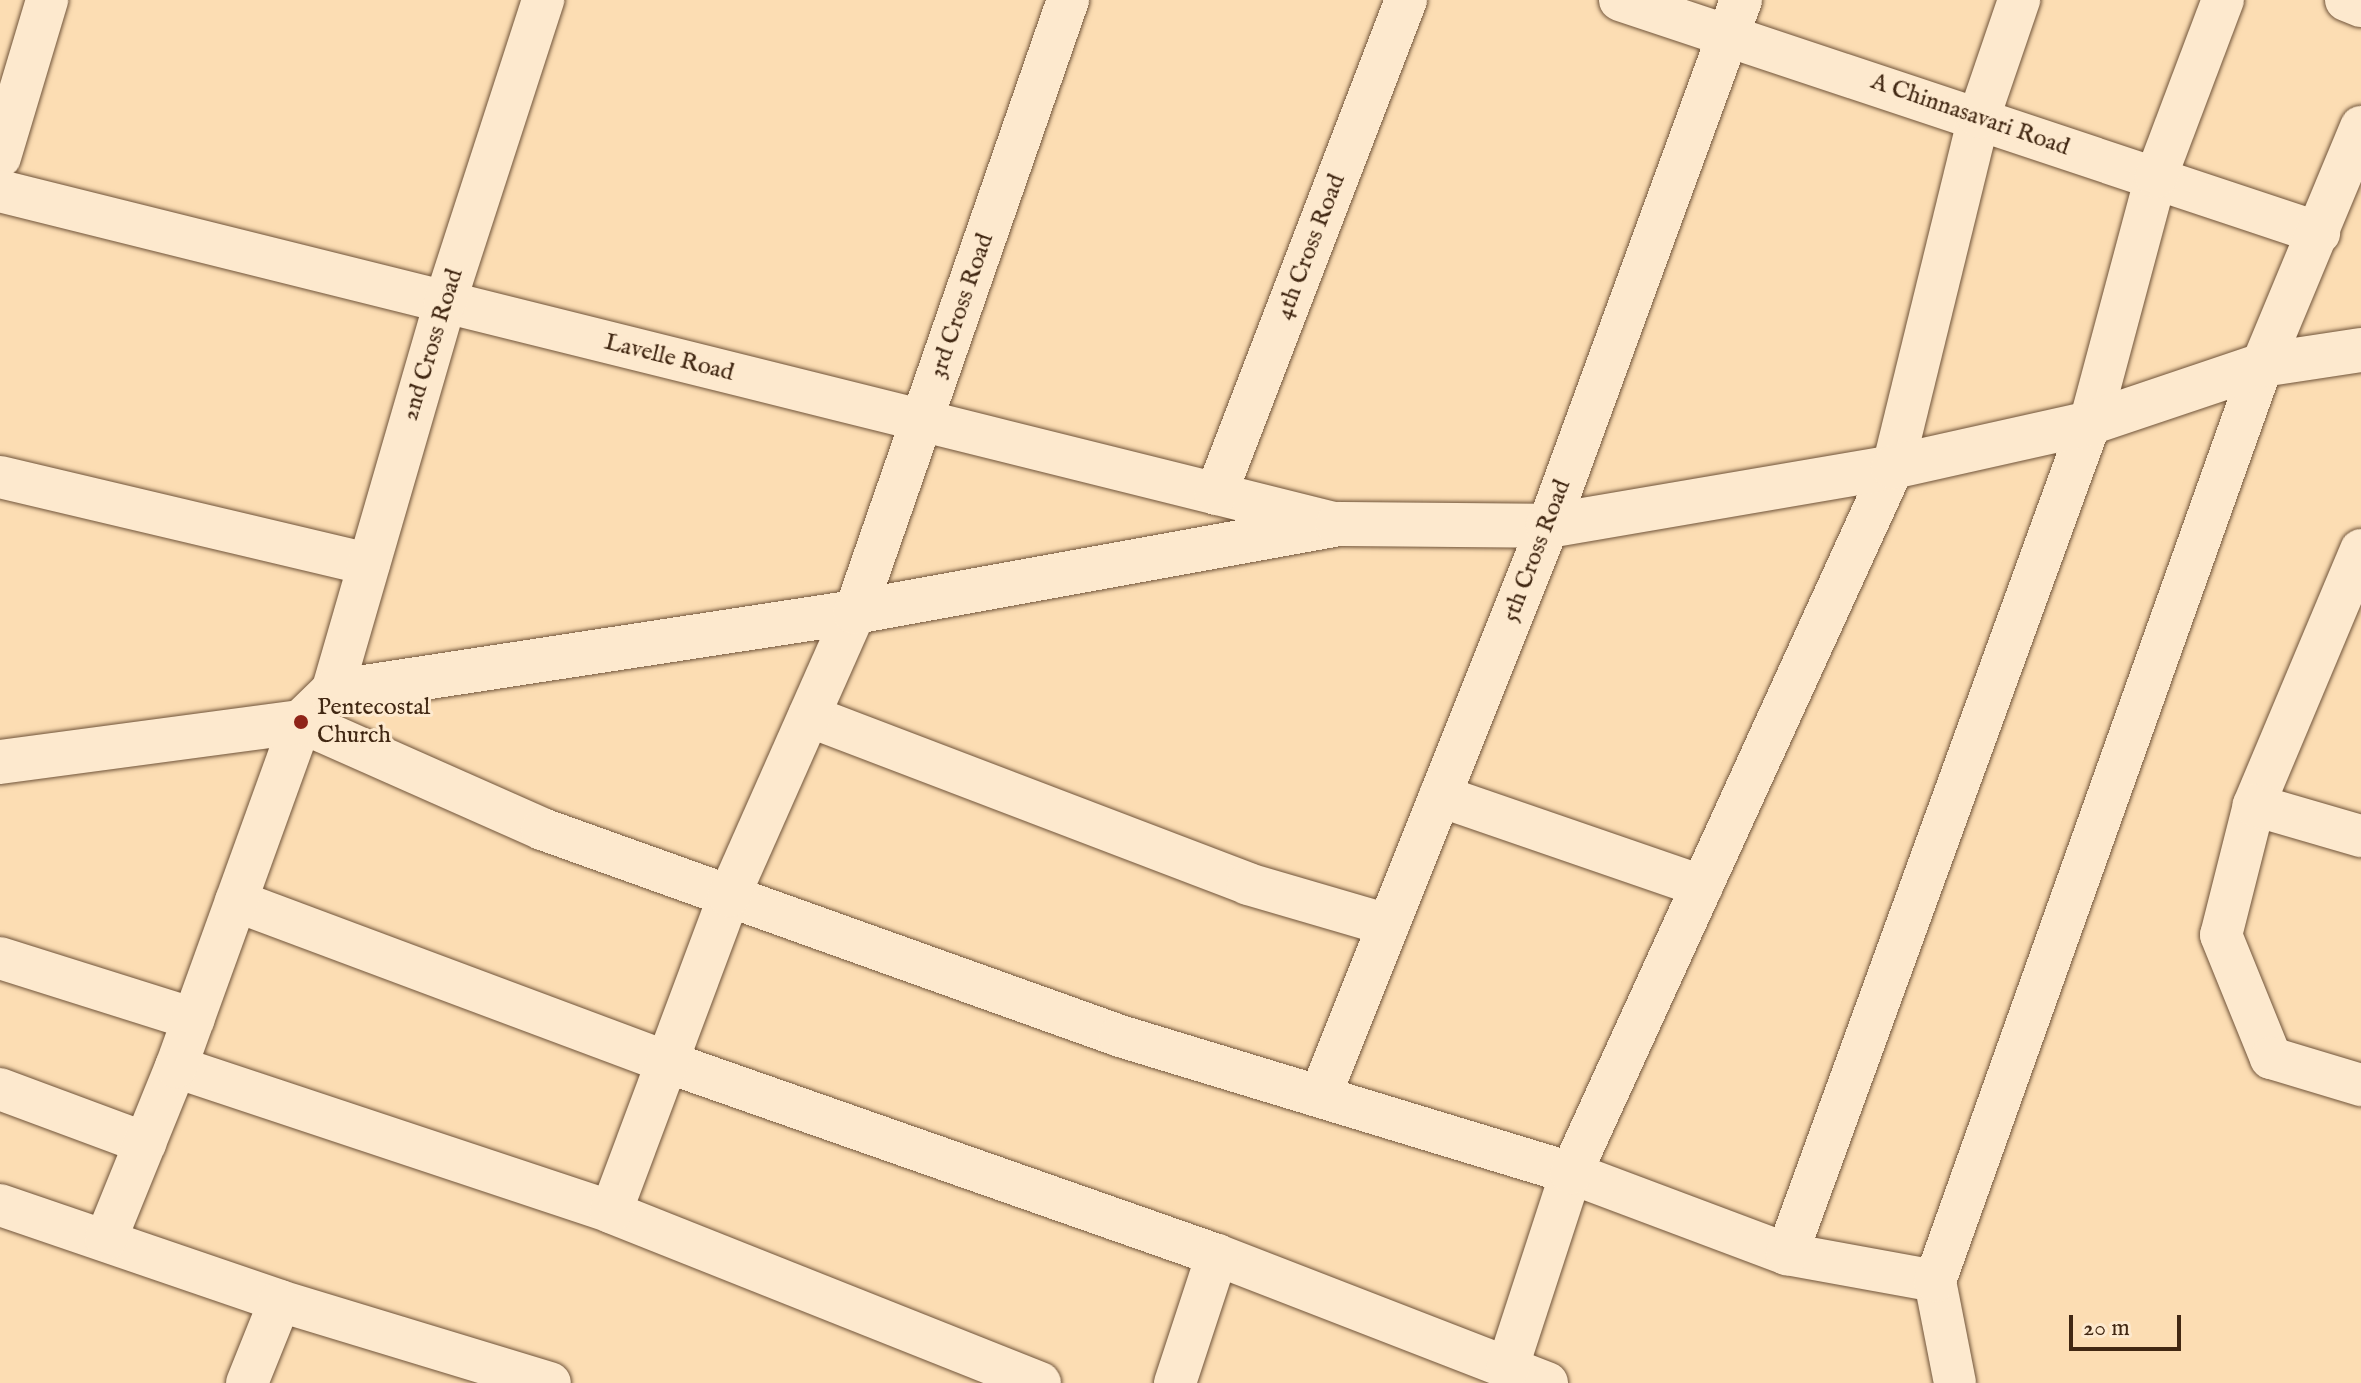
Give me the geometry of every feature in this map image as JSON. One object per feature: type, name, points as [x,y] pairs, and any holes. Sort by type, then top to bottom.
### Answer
[{"type":"street","points":[[0,157],[47,0]]},
{"type":"street","name":"2nd Cross Road","points":[[332,692],[445,302],[543,0]]},
{"type":"street","name":"3rd Cross Road","points":[[611,1212],[729,896],[855,612],[1068,0]]},
{"type":"street","name":"4th Cross Road","points":[[1216,494],[1406,0]]},
{"type":"street","name":"A Chinnasavari Road","points":[[1620,0],[1735,17],[1979,117],[2319,233]]},
{"type":"street","points":[[1507,1369],[1571,1173],[1893,467],[1979,117],[2019,0]]},
{"type":"street","points":[[1787,1254],[2090,423],[2156,177],[2223,0]]},
{"type":"street","points":[[2346,0],[2361,6]]},
{"type":"street","name":"5th Cross Road","points":[[1320,1096],[1548,526],[1735,17]]},
{"type":"street","points":[[1955,1383],[1935,1281],[2262,365],[2361,127]]},
{"type":"street","name":"Lavelle Road","points":[[0,191],[1338,524]]},
{"type":"street","points":[[106,1239],[176,1067],[301,722],[332,692],[855,612],[1338,524],[1548,526],[1893,467],[2090,423],[2262,365],[2361,350]]},
{"type":"street","points":[[0,477],[369,564]]},
{"type":"street","points":[[2361,550],[2254,805],[2221,935],[2271,1058],[2361,1085]]},
{"type":"street","points":[[809,716],[1248,884],[1388,925]]},
{"type":"street","points":[[0,762],[301,722],[542,829],[1120,1036],[1571,1173],[1787,1254],[1935,1281]]},
{"type":"street","points":[[1440,796],[1702,886]]},
{"type":"street","points":[[2254,805],[2361,836]]},
{"type":"street","points":[[236,901],[667,1062],[1217,1255],[1547,1383]]},
{"type":"street","points":[[0,958],[194,1019]]},
{"type":"street","points":[[176,1067],[611,1212],[1040,1383]]},
{"type":"street","points":[[0,1089],[145,1143]]},
{"type":"street","points":[[0,1205],[280,1301],[550,1383]]},
{"type":"street","points":[[1175,1383],[1217,1255]]},
{"type":"street","points":[[247,1383],[280,1301]]},
{"type":"place","name":"Pentecostal Church","points":[[301,722]]}]
